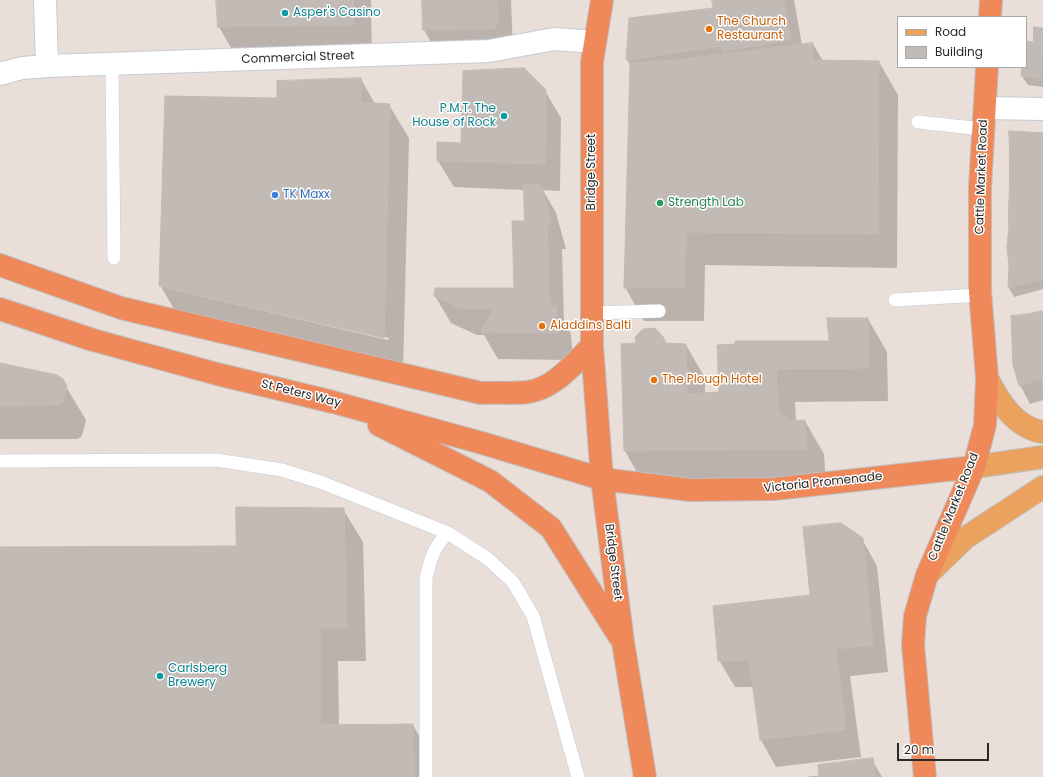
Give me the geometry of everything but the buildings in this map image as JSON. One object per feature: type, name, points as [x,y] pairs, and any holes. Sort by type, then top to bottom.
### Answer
[{"type":"highway","name":"Bridge Street","points":[[602,0],[592,62],[592,346],[602,479],[623,642],[644,777]]},
{"type":"highway","points":[[990,16],[991,0]]},
{"type":"highway","name":"Cattle Market Road","points":[[925,777],[913,645],[915,616],[927,574],[974,466],[984,425],[987,378],[980,295],[980,187],[987,68]]},
{"type":"highway","points":[[0,265],[121,308],[481,393],[528,392],[547,384],[561,376],[592,346]]},
{"type":"highway","name":"St Peters Way","points":[[0,309],[100,342],[217,374],[333,402],[482,443],[602,479]]},
{"type":"highway","points":[[333,402],[490,481],[551,528],[623,642]]},
{"type":"highway","name":"Victoria Promenade","points":[[602,479],[690,490],[774,489],[974,466]]},
{"type":"main road","points":[[987,378],[998,398],[1011,416],[1036,431],[1043,432]]},
{"type":"main road","name":"Victoria Promenade","points":[[974,466],[1043,457]]},
{"type":"main road","points":[[927,574],[965,538],[1043,487]]},
{"type":"street","points":[[45,0],[47,66]]},
{"type":"street","name":"Commercial Street","points":[[0,74],[22,68],[47,66],[112,65],[489,51],[554,39],[595,42]]},
{"type":"street","points":[[984,119],[1043,109]]},
{"type":"lane","points":[[112,65],[114,258]]},
{"type":"lane","points":[[918,122],[984,119]]},
{"type":"lane","points":[[895,300],[980,295]]},
{"type":"lane","points":[[592,313],[659,311]]},
{"type":"lane","points":[[0,461],[216,460],[282,470],[323,483],[448,533],[488,559],[513,582],[533,616],[578,777]]},
{"type":"lane","points":[[426,777],[426,578],[432,555],[438,543],[448,533]]},
{"type":"place","name":"Asper's Casino","points":[[285,13]]},
{"type":"place","name":"The Church Restaurant","points":[[709,29]]},
{"type":"place","name":"P.M.T. The House of Rock","points":[[504,116]]},
{"type":"place","name":"TK Maxx","points":[[275,195]]},
{"type":"place","name":"Strength Lab","points":[[660,203]]},
{"type":"place","name":"Aladdins Balti","points":[[542,326]]},
{"type":"place","name":"The Plough Hotel","points":[[654,380]]},
{"type":"place","name":"Carlsberg Brewery","points":[[160,676]]}]
